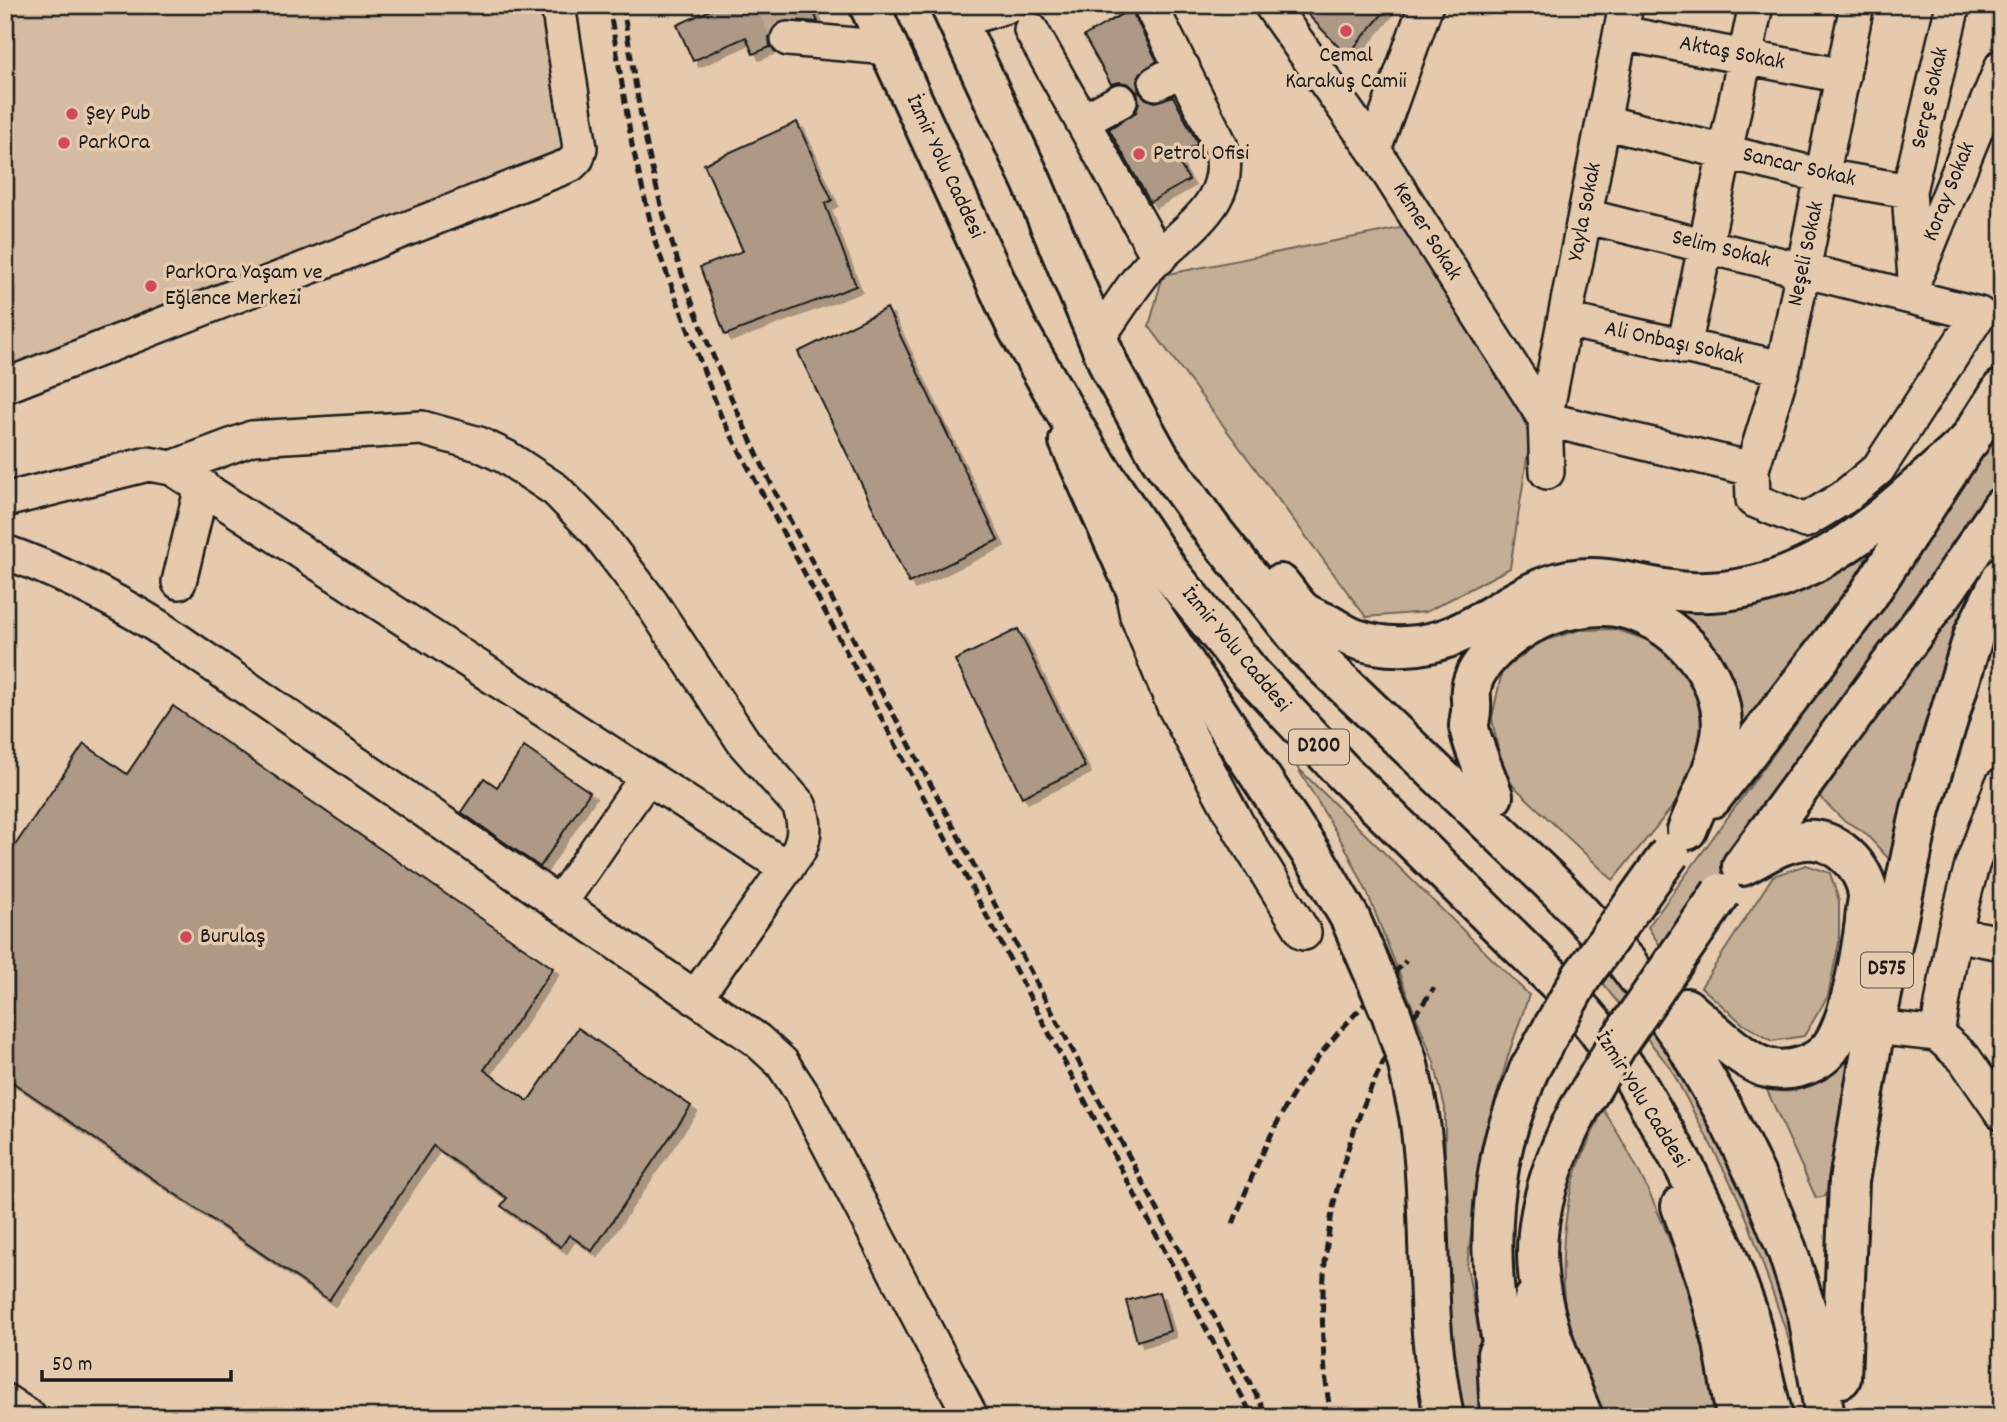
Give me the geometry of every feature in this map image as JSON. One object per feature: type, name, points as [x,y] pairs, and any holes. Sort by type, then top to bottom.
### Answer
[{"type":"main road","name":"İzmir Yolu Caddesi","points":[[869,5],[1017,328],[1088,451],[1170,573],[1251,674],[1344,773],[1558,983],[1634,1079],[1684,1166],[1724,1248],[1747,1310],[1773,1417]]},
{"type":"main road","name":"D200","points":[[953,13],[1032,182],[1111,370],[1160,458],[1205,520],[1308,650],[1559,890],[1627,963],[1684,1041],[1723,1109],[1761,1186],[1787,1250],[1808,1315],[1825,1417]]},
{"type":"main road","points":[[1017,328],[1135,588],[1319,865],[1350,918],[1391,1013],[1407,1060],[1426,1157],[1431,1321],[1435,1369],[1444,1417]]},
{"type":"main road","points":[[1500,1417],[1492,1265],[1494,1204],[1500,1161],[1511,1117],[1529,1070],[1580,979],[1679,841],[1867,597],[2002,389]]},
{"type":"main road","points":[[1133,409],[1302,611],[1378,688],[1493,796],[1645,951],[1686,1008],[1748,1059],[1766,1068],[1786,1069],[1818,1060],[1830,1048],[1839,1033],[1860,964],[1868,894],[1856,867],[1838,848],[1824,841],[1807,839],[1788,843],[1732,880]]},
{"type":"main road","points":[[1302,611],[1355,639],[1381,645],[1408,645],[1435,642],[1457,634],[1532,593],[1570,580],[1621,580],[1689,592],[1747,588],[1777,581],[1838,551],[1867,531],[1970,440]]},
{"type":"main road","points":[[1553,1417],[1544,1393],[1536,1352],[1533,1304],[1541,1217],[1558,1150],[1618,1043],[1732,880],[1947,588],[2002,508]]},
{"type":"main road","name":"D575","points":[[1846,1417],[1841,1378],[1849,1181],[1875,1027],[1921,809],[1974,634],[2002,577]]},
{"type":"main road","points":[[1493,796],[1469,727],[1471,687],[1480,668],[1493,651],[1533,622],[1576,608],[1604,606],[1626,609],[1667,628],[1686,644],[1703,663],[1715,685],[1722,733],[1716,759],[1679,841]]},
{"type":"main road","name":"D575","points":[[1686,1008],[1731,1086],[1770,1164],[1792,1219],[1841,1378]]},
{"type":"main road","points":[[1634,1079],[1706,1278],[1723,1343],[1736,1417]]},
{"type":"main road","points":[[1537,1253],[1542,1300],[1583,1417]]},
{"type":"main road","points":[[1492,1265],[1504,1352],[1523,1417]]},
{"type":"street","points":[[5,386],[570,165],[577,158],[580,148],[558,5]]},
{"type":"street","points":[[1098,338],[1145,272],[1209,208],[1224,177],[1225,166],[1220,144],[1169,76],[1150,5]]},
{"type":"street","name":"Kemer Sokak","points":[[1271,5],[1374,150],[1545,419]]},
{"type":"street","points":[[1374,150],[1426,5]]},
{"type":"street","points":[[1684,346],[1756,5]]},
{"type":"street","name":"Neşeli Sokak","points":[[1752,484],[1783,368],[1857,5]]},
{"type":"street","name":"Serçe Sokak","points":[[1909,191],[1953,5]]},
{"type":"street","points":[[953,13],[1021,18],[1083,121],[1159,258]]},
{"type":"street","name":"Aktaş Sokak","points":[[1623,19],[1745,57],[1843,76]]},
{"type":"street","name":"Yayla Sokak","points":[[1545,419],[1623,19]]},
{"type":"street","points":[[788,39],[889,48]]},
{"type":"street","name":"Koray Sokak","points":[[1909,191],[1914,279],[2002,66]]},
{"type":"street","points":[[1083,121],[1121,101]]},
{"type":"street","name":"Sancar Sokak","points":[[1603,122],[1823,176],[1909,191]]},
{"type":"street","name":"Selim Sokak","points":[[1585,216],[1979,314],[1878,469],[1843,498],[1805,521],[1752,484]]},
{"type":"street","name":"Ali Onbaşı Sokak","points":[[1565,320],[1783,368]]},
{"type":"street","points":[[1547,472],[1545,419],[1752,484]]},
{"type":"street","points":[[172,468],[252,438],[422,428],[479,444],[532,472],[556,490],[598,533],[650,601],[745,744],[799,805],[805,827],[804,839],[787,868],[695,998]]},
{"type":"street","points":[[5,500],[148,464],[172,468],[787,868]]},
{"type":"street","points":[[179,582],[202,486]]},
{"type":"street","points":[[5,552],[40,564],[99,591],[157,626],[757,1040],[782,1063],[803,1095],[971,1417]]},
{"type":"street","points":[[1135,588],[1134,602],[1138,616],[1174,706],[1241,831],[1304,933]]},
{"type":"street","points":[[559,904],[647,777]]},
{"type":"street","points":[[1937,1034],[1954,934],[1972,865],[2002,785]]},
{"type":"street","points":[[1954,934],[2002,943]]},
{"type":"street","points":[[1875,1027],[1937,1034],[1964,1058],[2002,1113]]},
{"type":"street","points":[[1964,1058],[2002,1064]]},
{"type":"street","points":[[5,1401],[29,1417]]},
{"type":"shaded area","name":"ParkOra Yaşam ve Eğlence Merkezi","points":[[5,5],[561,5],[587,172],[5,399]]},
{"type":"shaded area","points":[[1405,227],[1533,420],[1510,568],[1426,612],[1366,617],[1149,326],[1163,275]]},
{"type":"shaded area","points":[[2002,415],[2002,487],[1666,955],[1648,927],[1858,638]]},
{"type":"shaded area","points":[[1860,554],[1870,565],[1735,755],[1734,699],[1633,596]]},
{"type":"shaded area","points":[[1965,587],[1975,592],[1924,731],[1891,880],[1888,858],[1865,833],[1842,819],[1820,797]]},
{"type":"shaded area","points":[[1614,629],[1660,644],[1695,686],[1704,733],[1696,778],[1613,880],[1503,776],[1492,718],[1502,671],[1540,642],[1580,630]]},
{"type":"shaded area","points":[[1297,767],[1529,995],[1482,1145],[1467,1266],[1494,1417],[1459,1417],[1452,1351],[1445,1222],[1445,1108],[1434,1062],[1367,892],[1346,849]]},
{"type":"shaded area","points":[[1806,865],[1830,873],[1839,901],[1839,942],[1828,996],[1804,1036],[1772,1041],[1743,1024],[1701,987],[1773,876]]},
{"type":"shaded area","points":[[1614,969],[1672,1037],[1773,1235],[1813,1366],[1806,1417],[1792,1349],[1748,1221],[1670,1067],[1602,983]]},
{"type":"shaded area","points":[[1848,1061],[1826,1196],[1816,1198],[1766,1088],[1789,1091],[1810,1086]]},
{"type":"shaded area","points":[[1603,1109],[1644,1181],[1676,1257],[1700,1336],[1716,1417],[1603,1417],[1580,1357],[1565,1305],[1563,1247],[1576,1173]]},
{"type":"building","points":[[721,5],[811,5],[818,22],[781,21],[772,29],[770,47],[753,54],[746,37],[693,61],[677,25]]},
{"type":"building","name":"Cemal Karakuş Camii","points":[[1299,5],[1390,5],[1347,56]]},
{"type":"building","points":[[1131,9],[1157,61],[1139,74],[1139,92],[1146,99],[1155,102],[1173,96],[1198,144],[1175,156],[1189,180],[1150,202],[1109,129],[1136,112],[1139,102],[1137,92],[1129,84],[1111,84],[1084,36]]},
{"type":"building","points":[[797,122],[832,200],[825,204],[856,286],[725,335],[700,267],[743,251],[704,164]]},
{"type":"building","points":[[887,308],[998,540],[909,583],[798,352]]},
{"type":"building","points":[[1018,629],[1085,767],[1022,797],[955,660]]},
{"type":"building","points":[[173,706],[553,968],[484,1070],[528,1101],[578,1028],[691,1106],[592,1251],[569,1235],[561,1247],[501,1206],[507,1198],[433,1146],[329,1300],[5,1077],[5,860],[84,744],[127,774]]},
{"type":"building","points":[[524,747],[590,792],[540,867],[461,812],[484,778],[497,787]]},
{"type":"building","points":[[1159,1292],[1170,1331],[1137,1341],[1126,1301]]},
{"type":"tunnel","points":[[774,5],[788,39]]},
{"type":"railway","points":[[609,5],[632,145],[656,245],[721,416],[1253,1417]]},
{"type":"railway","points":[[623,5],[643,127],[664,217],[683,278],[747,432],[775,492],[1268,1417]]},
{"type":"railway","points":[[1233,1224],[1265,1147],[1306,1074],[1341,1030],[1406,961]]},
{"type":"railway","points":[[1331,1417],[1325,1373],[1323,1285],[1335,1198],[1360,1114],[1378,1073],[1397,1040],[1434,988]]},
{"type":"place","name":"Cemal Karakuş Camii","points":[[1346,31]]},
{"type":"place","name":"Şey Pub","points":[[72,114]]},
{"type":"place","name":"ParkOra","points":[[64,143]]},
{"type":"place","name":"Petrol Ofisi","points":[[1139,154]]},
{"type":"place","name":"ParkOra Yaşam ve Eğlence Merkezi","points":[[151,286]]},
{"type":"place","name":"Burulaş","points":[[186,937]]}]
